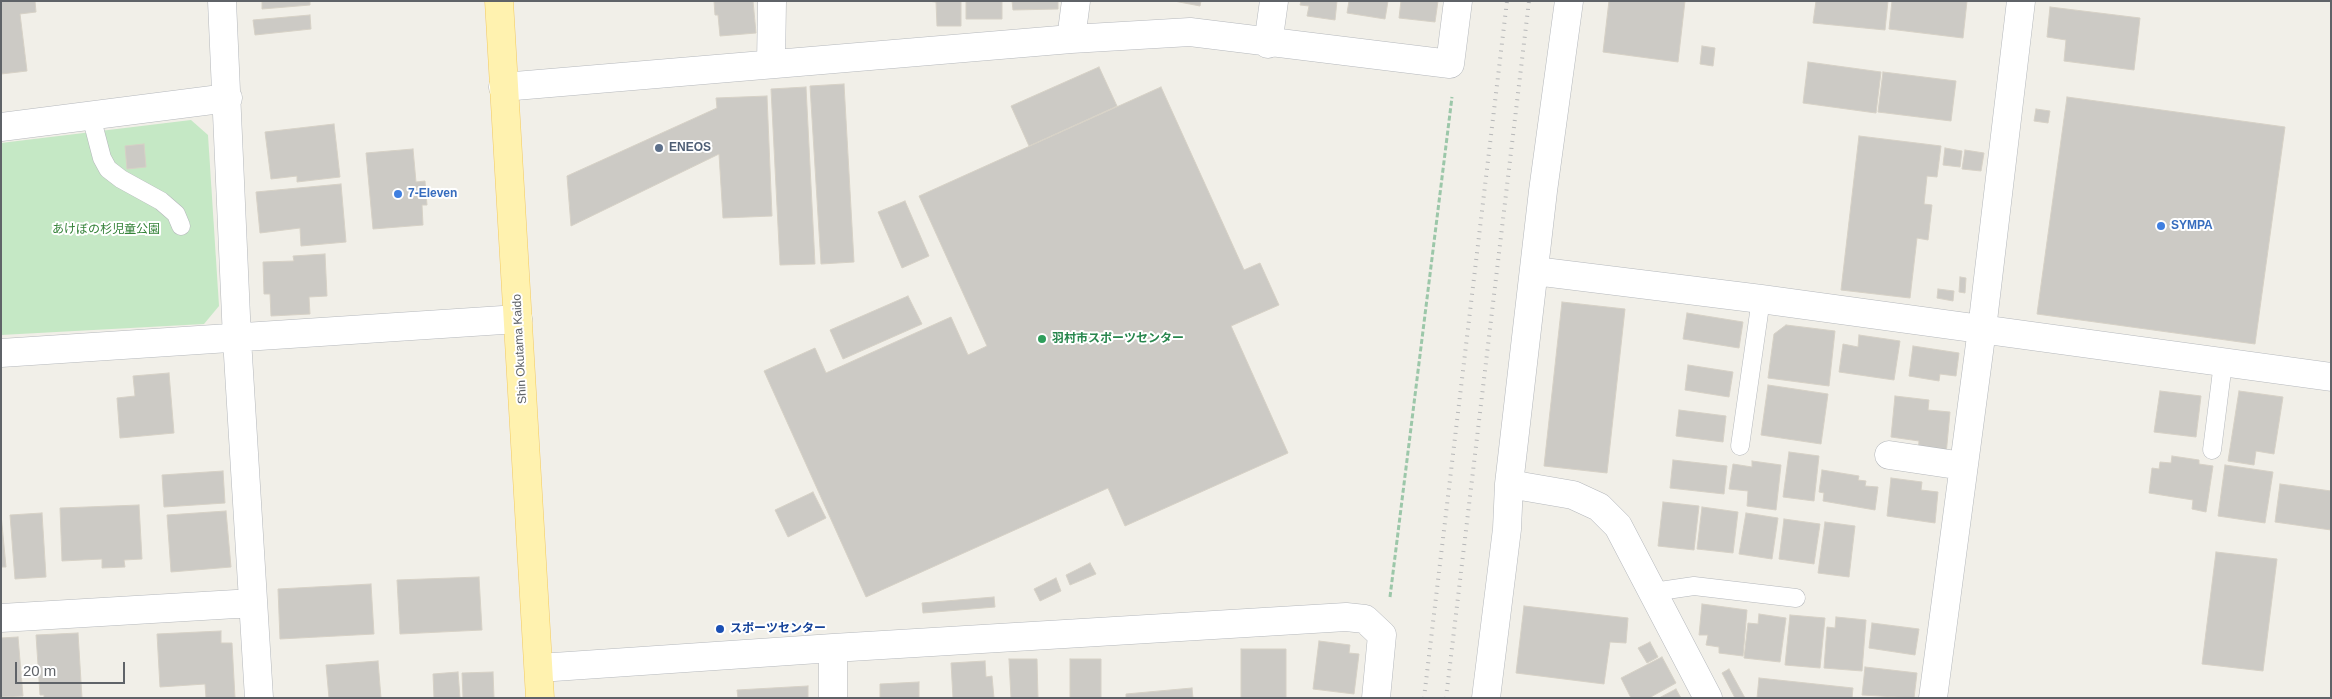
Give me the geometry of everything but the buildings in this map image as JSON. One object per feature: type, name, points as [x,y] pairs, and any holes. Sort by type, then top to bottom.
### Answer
[{"type":"main road","name":"Shin Okutama Kaido","points":[[500,1],[503,87],[540,698]]},
{"type":"street","points":[[222,1],[228,98],[237,339],[258,698]]},
{"type":"street","points":[[771,64],[772,1]]},
{"type":"street","points":[[1071,39],[1076,1]]},
{"type":"street","points":[[1268,44],[1274,1]]},
{"type":"street","points":[[503,87],[1071,39],[1190,32],[1268,44],[1450,64],[1458,1]]},
{"type":"street","points":[[1486,698],[1506,529],[1509,484],[1568,1]]},
{"type":"street","points":[[1933,698],[1982,329],[2021,1]]},
{"type":"street","points":[[1,127],[228,98]]},
{"type":"street","points":[[1535,271],[1761,299],[2331,378]]},
{"type":"street","points":[[1,353],[237,339],[518,319]]},
{"type":"street","points":[[1888,455],[1963,466]]},
{"type":"street","points":[[1509,484],[1574,495],[1599,508],[1618,526],[1708,698]]},
{"type":"street","points":[[1,618],[253,602]]},
{"type":"street","points":[[539,668],[1346,617],[1364,619],[1382,634],[1376,698]]},
{"type":"street","points":[[833,648],[833,698]]},
{"type":"lane","points":[[91,116],[102,158],[108,169],[121,179],[160,201],[176,214],[181,226]]},
{"type":"lane","points":[[1740,446],[1761,299]]},
{"type":"lane","points":[[2212,450],[2223,363]]},
{"type":"lane","points":[[1653,592],[1694,586],[1796,598]]},
{"type":"path","points":[[1382,634],[1390,597],[1454,80],[1450,64]]},
{"type":"green space","name":"あけぼの杉児童公園","points":[[191,120],[208,135],[219,306],[204,324],[1,335],[1,143]]},
{"type":"railway","points":[[1424,698],[1507,1]]},
{"type":"railway","points":[[1446,698],[1529,1]]},
{"type":"place","name":"ENEOS","points":[[659,148]]},
{"type":"place","name":"7-Eleven","points":[[398,194]]},
{"type":"place","name":"SYMPA","points":[[2161,226]]},
{"type":"place","name":"羽村市スポーツセンター","points":[[1042,339]]},
{"type":"place","name":"スポーツセンター","points":[[720,629]]}]
